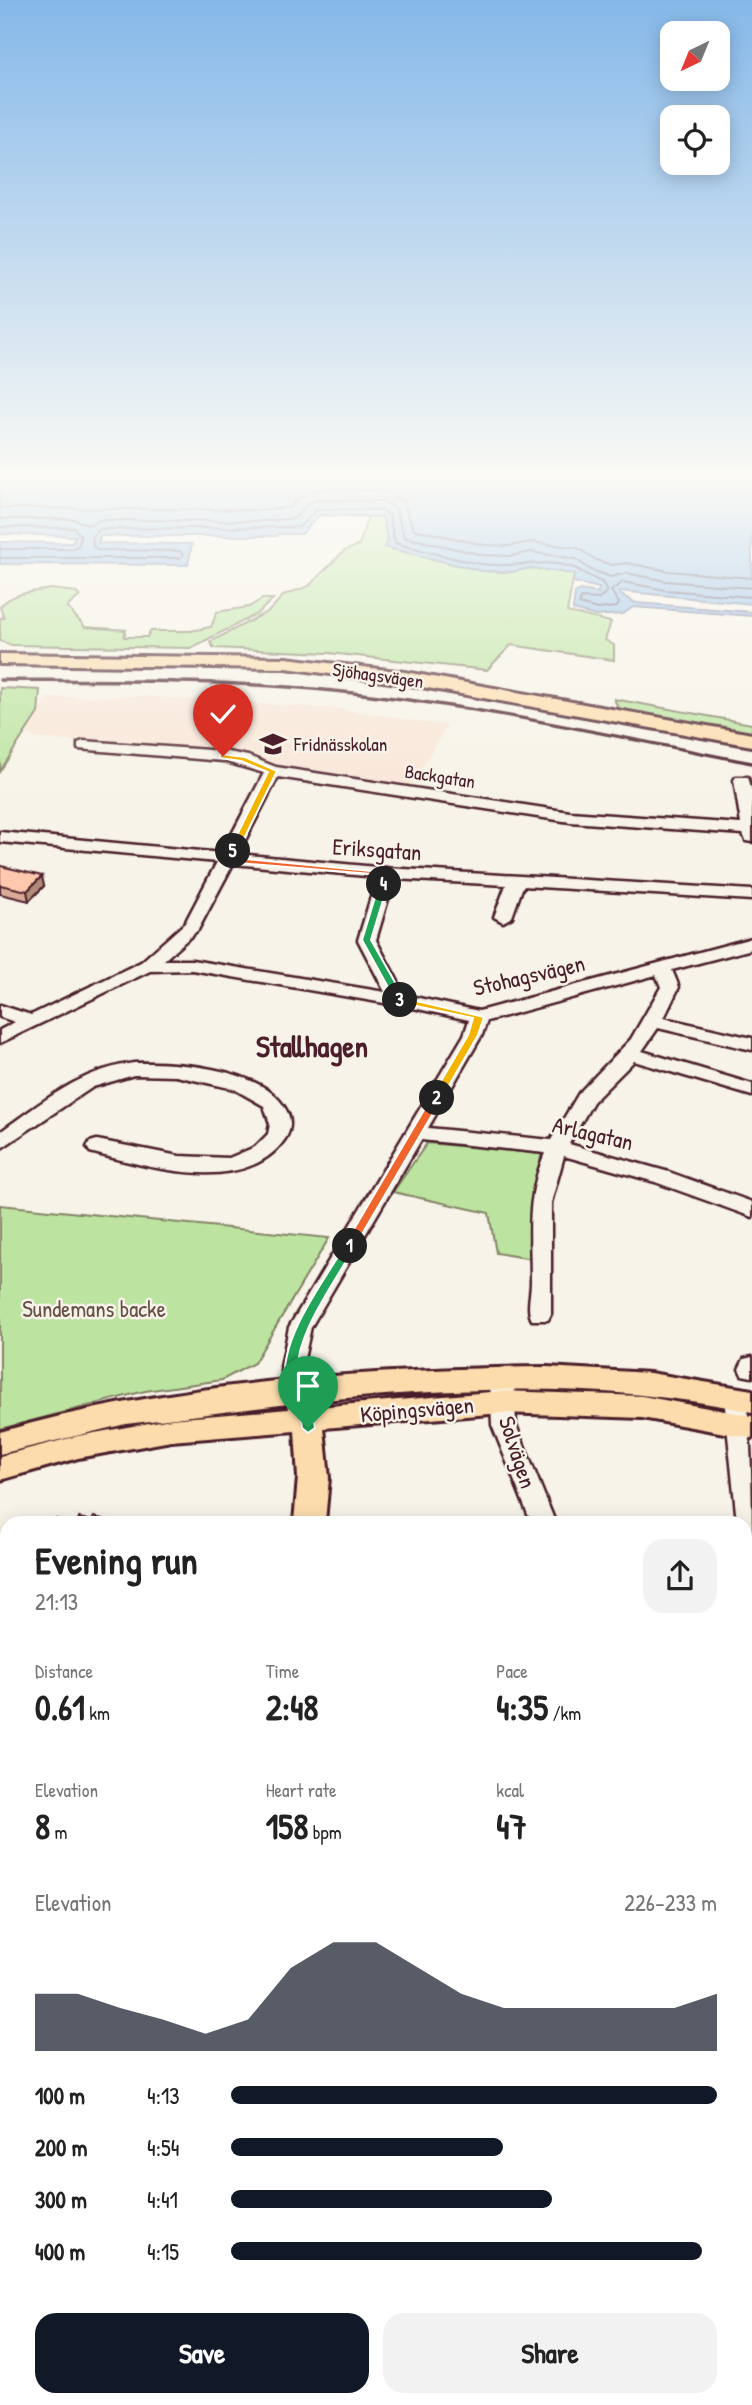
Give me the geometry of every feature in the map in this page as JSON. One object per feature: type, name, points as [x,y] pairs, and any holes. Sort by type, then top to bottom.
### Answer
[{"type":"main road","name":"Sjöhagsvägen","points":[[0,659],[238,660],[307,666],[418,680],[752,740]]},
{"type":"main road","name":"Köpingsvägen","points":[[0,1443],[102,1416],[161,1406],[302,1405],[502,1390],[642,1407],[745,1413]]},
{"type":"main road","name":"Köpingsvägen","points":[[0,1468],[127,1437],[302,1405]]},
{"type":"main road","points":[[302,1405],[315,1497],[311,1516]]},
{"type":"street","name":"Backgatan","points":[[83,746],[223,756],[242,759],[273,771],[578,820],[685,829],[751,828]]},
{"type":"street","points":[[0,1037],[148,966],[192,926],[220,868],[229,860],[273,771]]},
{"type":"street","points":[[742,780],[751,828]]},
{"type":"street","name":"Eriksgatan","points":[[0,837],[387,873],[752,895]]},
{"type":"street","points":[[387,873],[367,940],[398,999]]},
{"type":"street","points":[[503,917],[516,882]]},
{"type":"street","name":"Stohagsvägen","points":[[148,966],[192,965],[398,999],[478,1017],[752,943]]},
{"type":"street","points":[[540,1314],[545,1290],[539,1209],[543,1186],[576,1111],[593,1089],[631,1054],[654,1021],[670,987],[662,967]]},
{"type":"street","points":[[0,1011],[33,1022]]},
{"type":"street","points":[[302,1405],[292,1377],[300,1327],[473,1035],[478,1017]]},
{"type":"street","points":[[654,1021],[752,1044]]},
{"type":"street","points":[[631,1054],[752,1090]]},
{"type":"street","points":[[0,1142],[89,1082],[117,1071],[144,1068],[184,1072],[243,1085],[271,1102],[280,1124],[275,1142],[261,1155],[232,1165],[210,1166],[97,1147]]},
{"type":"street","name":"Arlagatan","points":[[416,1133],[560,1147],[662,1177],[752,1210]]},
{"type":"street","name":"Solvägen","points":[[502,1390],[504,1425],[541,1516]]},
{"type":"street","points":[[745,1413],[750,1516]]},
{"type":"shaded area","name":"Fridnässkolan","points":[[139,696],[341,709],[447,726],[410,787],[283,767],[252,757],[35,738],[25,732],[46,698]]},
{"type":"green space","points":[[308,586],[572,586],[567,612],[611,622],[605,640],[614,645],[614,660],[511,645],[487,670],[329,653],[214,648],[210,642],[269,611],[284,595]]},
{"type":"green space","points":[[51,589],[75,592],[80,596],[67,607],[85,627],[126,630],[124,637],[147,637],[150,631],[191,631],[211,627],[217,612],[249,607],[262,599],[273,599],[257,614],[191,648],[11,645],[0,641],[0,618],[4,618],[0,607],[10,598]]},
{"type":"green space","points":[[0,688],[40,690],[38,713],[0,771]]},
{"type":"green space","points":[[614,699],[752,724],[752,733],[619,710]]},
{"type":"green space","points":[[427,1143],[541,1154],[533,1259],[496,1253],[489,1213],[393,1192]]},
{"type":"green space","name":"Sundemans backe","points":[[0,1205],[329,1238],[254,1363],[222,1380],[145,1391],[0,1429]]},
{"type":"water","points":[[591,586],[752,586],[752,604],[619,591],[621,595],[636,603],[752,612],[752,616],[633,607],[623,614],[596,616],[573,610],[575,593],[580,590],[598,593],[599,588]]},
{"type":"building","points":[[1,866],[42,876],[27,891],[0,885]]},
{"type":"railway","points":[[0,680],[209,683],[334,691],[492,713],[752,763]]},
{"type":"place","name":"Fridnässkolan","points":[[273,744]]},
{"type":"district","name":"Stallhagen","points":[[312,1046]]},
{"type":"route","points":[[223,756],[256,763],[273,771],[229,860],[387,873],[367,940],[398,999],[478,1017],[473,1035],[300,1327],[292,1377],[308,1418],[308,1428]]}]
